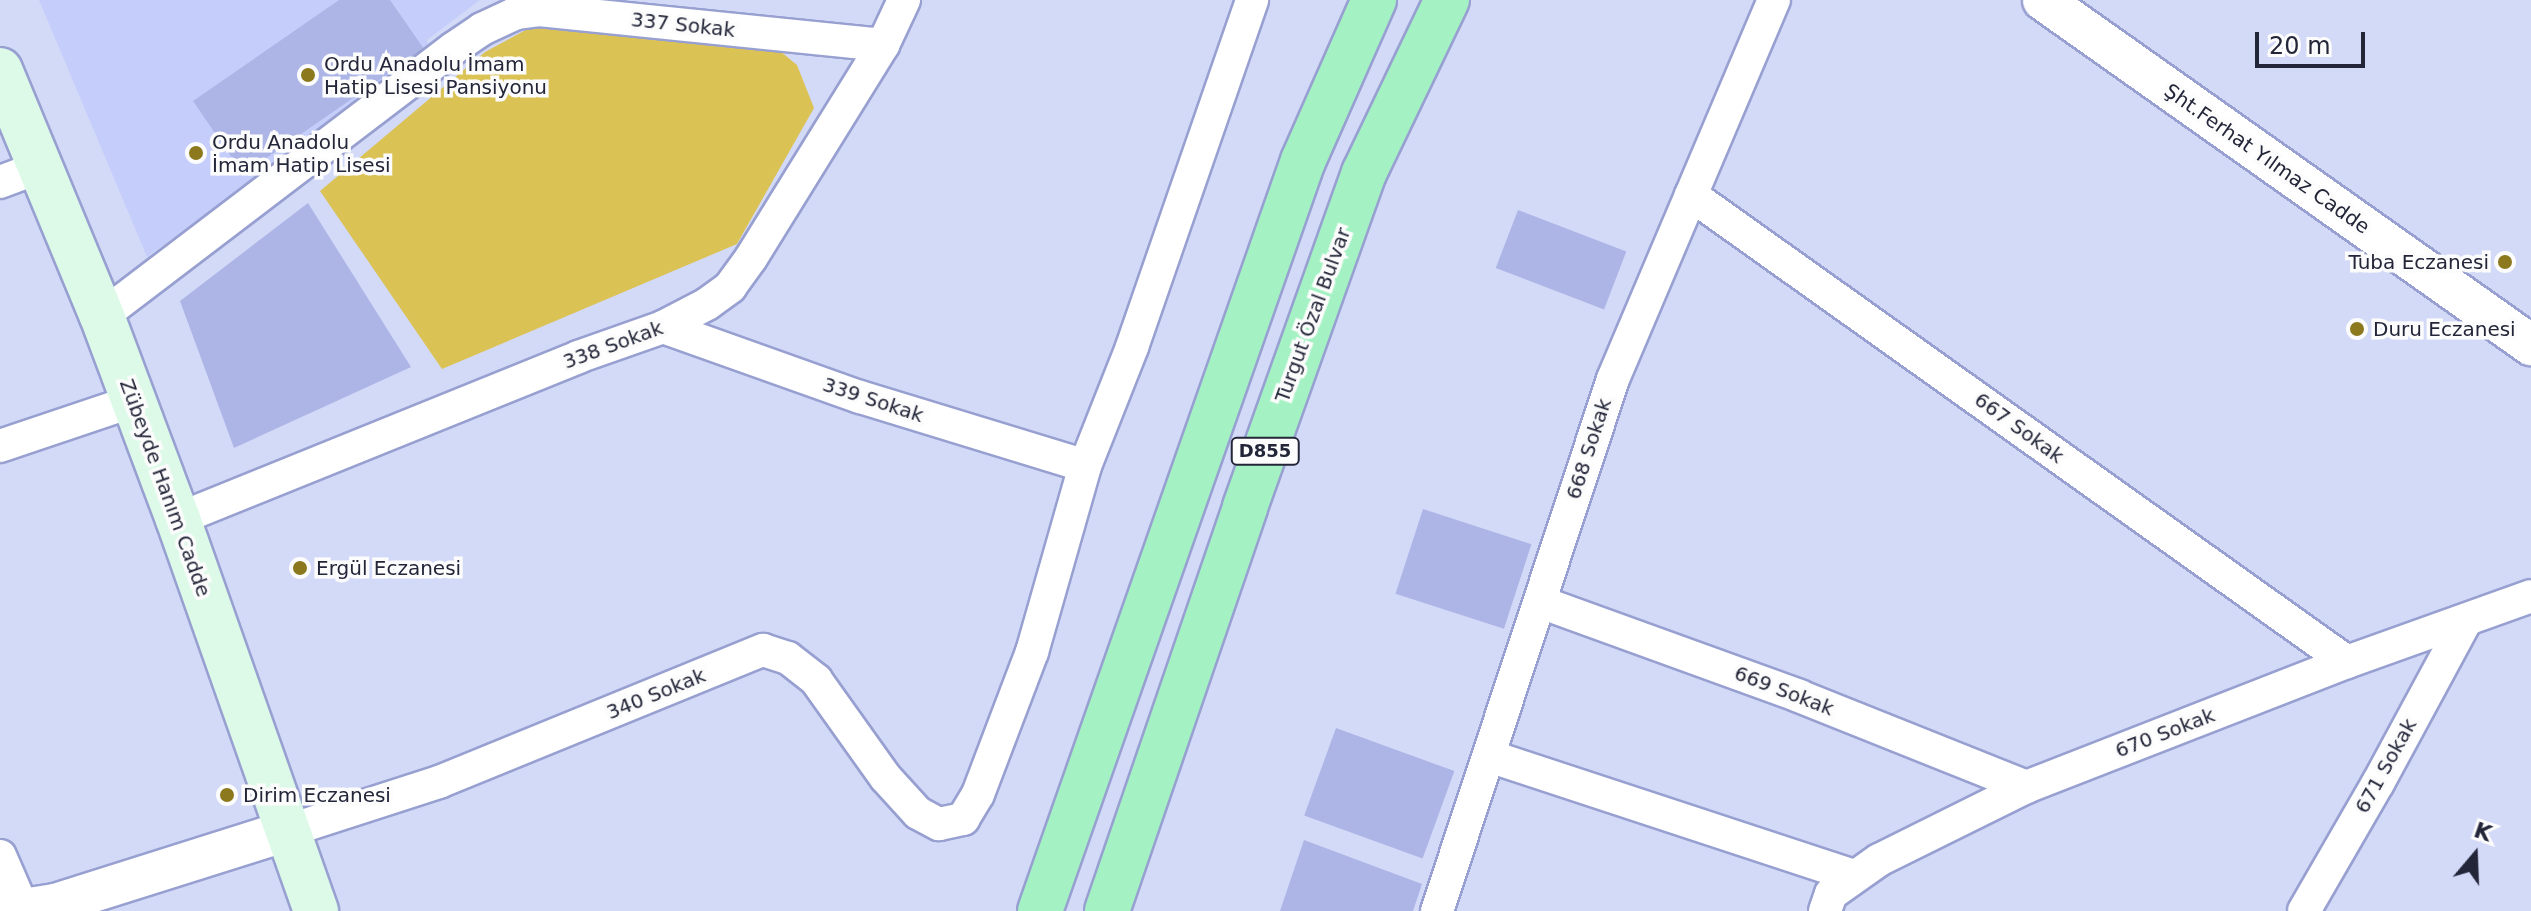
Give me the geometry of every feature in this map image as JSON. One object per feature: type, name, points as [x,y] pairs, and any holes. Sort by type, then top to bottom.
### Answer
[{"type":"highway","name":"D855","points":[[1040,911],[1303,161],[1374,0]]},
{"type":"highway","name":"Turgut Özal Bulvar","points":[[1107,911],[1250,492],[1364,173],[1447,0]]},
{"type":"main road","name":"Zübeyde Hanım Cadde","points":[[0,70],[134,401],[316,911]]},
{"type":"street","name":"338 Sokak","points":[[178,519],[578,357],[685,318],[730,287],[883,45],[904,0]]},
{"type":"street","points":[[1085,466],[1132,347],[1252,0]]},
{"type":"street","name":"668 Sokak","points":[[1437,911],[1613,379],[1774,0]]},
{"type":"street","name":"Şht.Ferhat Yılmaz Cadde","points":[[2043,0],[2531,345]]},
{"type":"street","name":"337 Sokak","points":[[102,316],[454,48],[482,29],[516,13],[539,10],[883,45]]},
{"type":"street","points":[[0,182],[40,167]]},
{"type":"street","name":"667 Sokak","points":[[1691,195],[2347,662]]},
{"type":"street","name":"339 Sokak","points":[[663,327],[860,397],[1085,466]]},
{"type":"street","points":[[0,446],[134,401]]},
{"type":"street","name":"340 Sokak","points":[[287,831],[439,782],[763,650],[788,658],[816,680],[886,778],[918,813],[939,824],[963,819],[978,794],[1032,652],[1085,466]]},
{"type":"street","name":"670 Sokak","points":[[1825,911],[1831,894],[1854,876],[1929,833],[2026,787],[2347,662],[2531,596]]},
{"type":"street","name":"669 Sokak","points":[[1540,602],[1799,696],[2026,787]]},
{"type":"street","name":"671 Sokak","points":[[2304,911],[2466,620]]},
{"type":"street","points":[[1489,756],[1854,876]]},
{"type":"street","points":[[0,856],[11,907],[55,904],[287,831]]},
{"type":"shaded area","name":"Ordu Anadolu İmam Hatip Lisesi","points":[[39,0],[480,0],[427,40],[429,50],[147,257]]},
{"type":"shaded area","points":[[535,25],[780,51],[797,65],[814,108],[737,244],[442,369],[320,191],[485,52]]},
{"type":"building","name":"Ordu Anadolu İmam Hatip Lisesi Pansiyonu","points":[[339,0],[390,0],[424,49],[243,174],[193,101]]},
{"type":"building","points":[[308,203],[411,367],[234,448],[180,301]]},
{"type":"building","points":[[1518,210],[1626,252],[1604,309],[1496,268]]},
{"type":"building","points":[[1423,509],[1531,544],[1504,629],[1395,594]]},
{"type":"building","points":[[1336,728],[1454,771],[1423,858],[1304,815]]},
{"type":"building","points":[[1304,840],[1422,884],[1413,911],[1280,911]]},
{"type":"place","name":"Ordu Anadolu İmam Hatip Lisesi Pansiyonu","points":[[308,75]]},
{"type":"place","name":"Ordu Anadolu İmam Hatip Lisesi","points":[[196,153]]},
{"type":"place","name":"Tuba Eczanesi","points":[[2505,262]]},
{"type":"place","name":"Duru Eczanesi","points":[[2357,329]]},
{"type":"place","name":"Ergül Eczanesi","points":[[300,568]]},
{"type":"place","name":"Dirim Eczanesi","points":[[227,795]]}]
